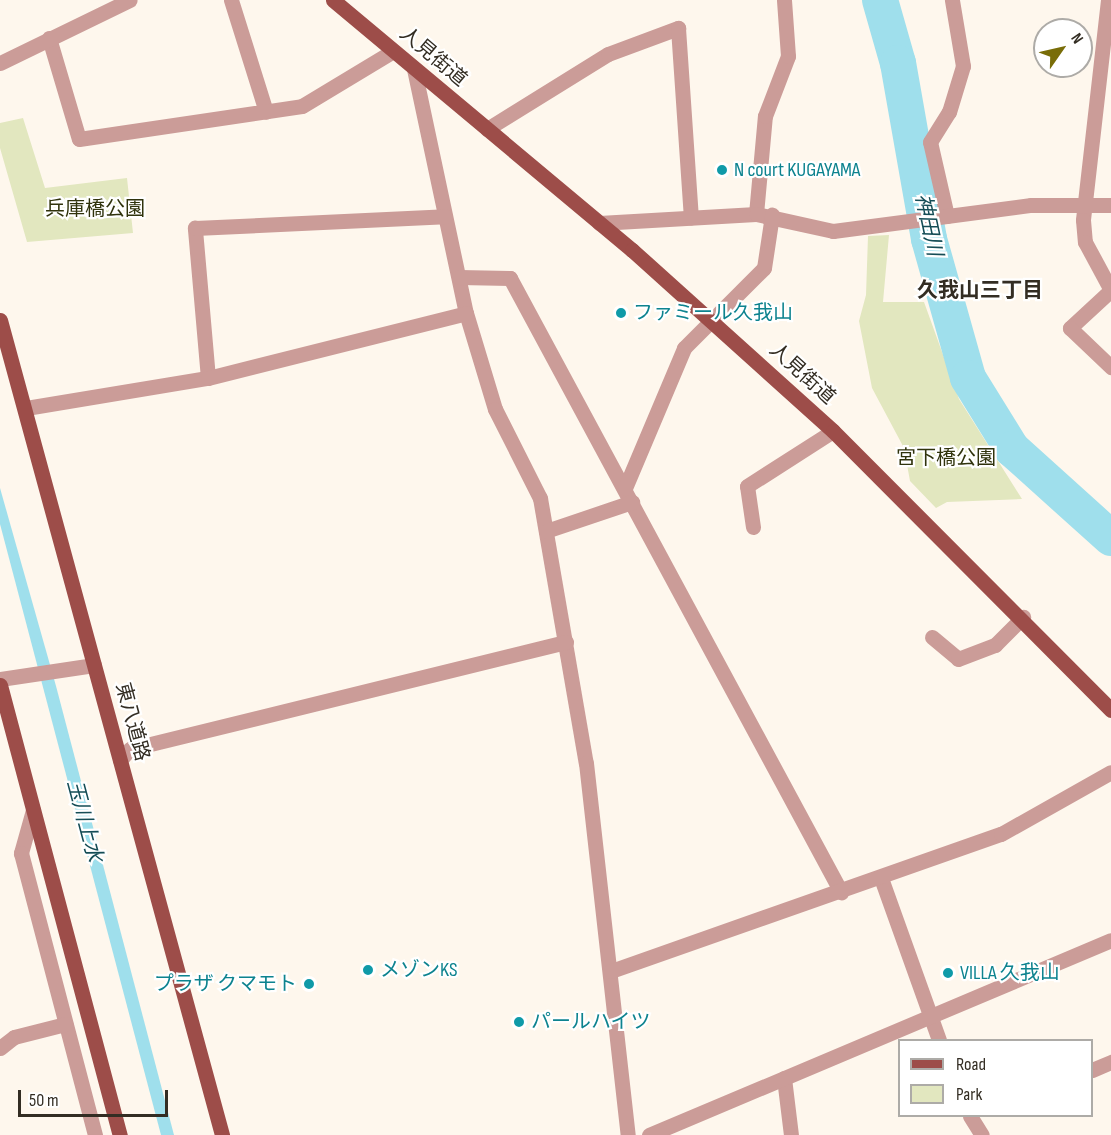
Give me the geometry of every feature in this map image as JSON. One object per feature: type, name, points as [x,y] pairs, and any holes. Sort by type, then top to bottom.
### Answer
[{"type":"main road","name":"人見街道","points":[[333,0],[599,223],[709,318],[833,431],[1023,617],[1111,710]]},
{"type":"main road","name":"東八道路","points":[[0,320],[26,408],[222,1135]]},
{"type":"main road","points":[[0,685],[120,1135]]},
{"type":"street","points":[[0,63],[130,0]]},
{"type":"street","points":[[231,0],[266,111]]},
{"type":"street","points":[[756,214],[765,116],[788,56],[784,0]]},
{"type":"street","points":[[945,217],[930,142],[949,112],[963,66],[952,0]]},
{"type":"street","points":[[1108,0],[1083,205],[1085,242],[1111,290],[1070,328],[1111,367]]},
{"type":"street","points":[[487,129],[608,54],[678,28],[691,218]]},
{"type":"street","points":[[49,39],[79,140],[302,106],[393,51]]},
{"type":"street","points":[[414,69],[466,313],[495,409],[535,480],[546,531],[566,642],[611,971],[628,1135]]},
{"type":"street","points":[[599,223],[756,214],[772,215],[833,231],[945,217],[1083,205],[1111,205]]},
{"type":"street","points":[[625,488],[684,348],[709,318],[764,268],[772,215]]},
{"type":"street","points":[[208,378],[195,228],[445,216]]},
{"type":"street","points":[[459,277],[510,278],[841,892]]},
{"type":"street","points":[[26,408],[208,378],[466,313]]},
{"type":"street","points":[[753,527],[747,486],[833,431]]},
{"type":"street","points":[[546,531],[632,502]]},
{"type":"street","points":[[932,637],[958,659],[995,645],[1023,617]]},
{"type":"street","points":[[120,760],[130,749],[566,642]]},
{"type":"street","points":[[7,678],[94,665]]},
{"type":"street","points":[[611,971],[1001,834],[1111,772]]},
{"type":"street","points":[[33,810],[21,853],[64,1024],[95,1135]]},
{"type":"street","points":[[881,878],[938,1039]]},
{"type":"street","points":[[649,1135],[1111,940]]},
{"type":"street","points":[[0,1048],[14,1036],[64,1024]]},
{"type":"street","points":[[1093,1070],[1111,1062]]},
{"type":"street","points":[[784,1078],[791,1135]]},
{"type":"street","points":[[973,1117],[982,1135]]},
{"type":"green space","name":"兵庫橋公園","points":[[23,118],[45,188],[127,178],[133,233],[27,242],[0,148],[0,123]]},
{"type":"green space","name":"宮下橋公園","points":[[889,235],[883,302],[924,302],[959,399],[1022,499],[947,502],[936,508],[910,481],[904,448],[872,388],[859,321],[866,295],[868,236]]},
{"type":"water","name":"玉川上水","points":[[0,488],[56,686],[174,1135],[161,1135],[0,524]]},
{"type":"waterway","name":"神田川","points":[[880,0],[898,63],[929,239],[968,378],[1012,449],[1111,538]]},
{"type":"place","name":"N court KUGAYAMA","points":[[722,170]]},
{"type":"place","name":"ファミール久我山","points":[[621,313]]},
{"type":"place","name":"メゾンKS","points":[[368,970]]},
{"type":"place","name":"VILLA 久我山","points":[[948,973]]},
{"type":"place","name":"プラザ クマモト","points":[[309,984]]},
{"type":"place","name":"パールハイツ","points":[[519,1022]]},
{"type":"district","name":"久我山三丁目","points":[[980,291]]}]
